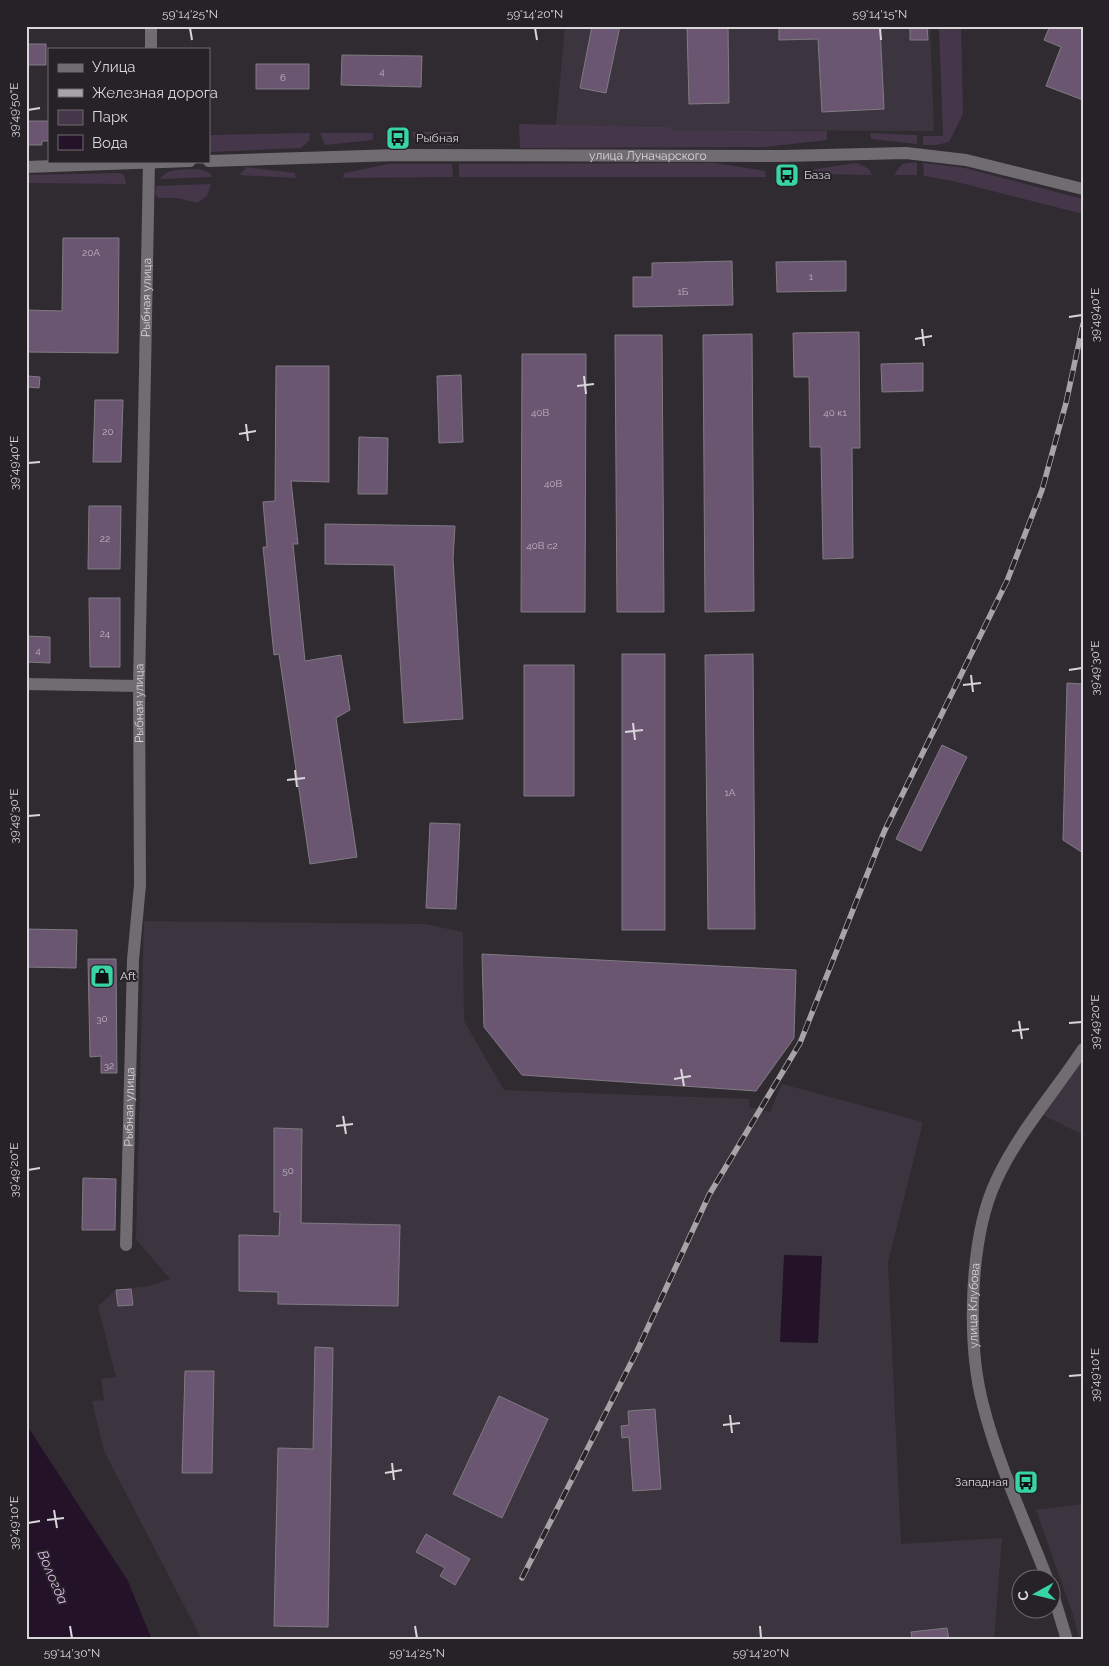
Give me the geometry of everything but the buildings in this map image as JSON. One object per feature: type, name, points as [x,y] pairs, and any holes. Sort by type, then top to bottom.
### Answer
[{"type":"street","points":[[151,26],[151,48]]},
{"type":"street","name":"улица Луначарского","points":[[210,160],[397,154],[784,156],[906,154],[966,160],[1083,189]]},
{"type":"street","points":[[26,167],[149,162]]},
{"type":"street","name":"Рыбная улица","points":[[126,1245],[132,960],[140,885],[139,686],[144,342],[149,162]]},
{"type":"street","points":[[26,684],[139,686]]},
{"type":"street","name":"улица Клубова","points":[[1043,1568],[982,1404],[974,1325],[975,1280],[980,1235],[995,1182],[1020,1138],[1055,1092],[1083,1049]]},
{"type":"street","points":[[1060,1618],[1067,1640]]},
{"type":"shaded area","points":[[565,26],[930,26],[934,131],[672,130],[668,127],[556,125]]},
{"type":"shaded area","points":[[144,921],[424,924],[463,932],[464,1021],[504,1090],[749,1099],[749,1107],[770,1112],[782,1084],[923,1122],[888,1262],[901,1544],[1002,1538],[994,1640],[202,1640],[104,1451],[92,1401],[104,1400],[101,1379],[116,1377],[98,1306],[116,1290],[149,1286],[170,1279],[136,1239]]},
{"type":"shaded area","points":[[1083,1057],[1083,1135],[1043,1115]]},
{"type":"shaded area","points":[[1083,1504],[1083,1640],[1080,1640],[1062,1584],[1062,1568],[1056,1568],[1036,1510]]},
{"type":"green space","points":[[939,26],[961,26],[963,114],[949,142],[923,145],[923,136],[943,136]]},
{"type":"green space","points":[[519,124],[669,127],[672,130],[827,131],[827,140],[765,147],[520,148]]},
{"type":"green space","points":[[412,132],[452,132],[452,145],[432,144],[414,138]]},
{"type":"green space","points":[[310,133],[309,141],[301,148],[210,152],[210,135]]},
{"type":"green space","points":[[320,133],[373,133],[373,140],[325,145]]},
{"type":"green space","points":[[870,133],[917,135],[917,144],[871,139]]},
{"type":"green space","points":[[917,162],[917,175],[894,175],[902,164]]},
{"type":"green space","points":[[715,163],[765,171],[766,177],[459,177],[459,164]]},
{"type":"green space","points":[[857,163],[869,169],[872,175],[809,174],[809,170]]},
{"type":"green space","points":[[923,163],[965,168],[1083,199],[1083,214],[953,181],[924,176]]},
{"type":"green space","points":[[389,164],[452,164],[453,177],[343,178],[344,173]]},
{"type":"green space","points":[[247,167],[295,173],[296,178],[239,175]]},
{"type":"green space","points":[[199,169],[210,173],[212,177],[160,179],[163,175],[172,171]]},
{"type":"green space","points":[[120,173],[124,175],[126,184],[26,183],[26,175]]},
{"type":"green space","points":[[211,184],[207,196],[197,203],[178,198],[158,198],[155,193],[156,186]]},
{"type":"water","points":[[784,1255],[822,1256],[818,1343],[780,1342]]},
{"type":"water","name":"Вологда","points":[[26,1424],[128,1581],[152,1640],[26,1640]]},
{"type":"railway","points":[[522,1578],[637,1351],[709,1195],[800,1043],[884,832],[1007,581],[1042,490],[1066,403],[1083,324]]},
{"type":"place","name":"Рыбная","points":[[398,138]]},
{"type":"place","name":"База","points":[[787,175]]},
{"type":"place","name":"Aft","points":[[102,976]]},
{"type":"place","name":"Западная","points":[[1026,1482]]}]
